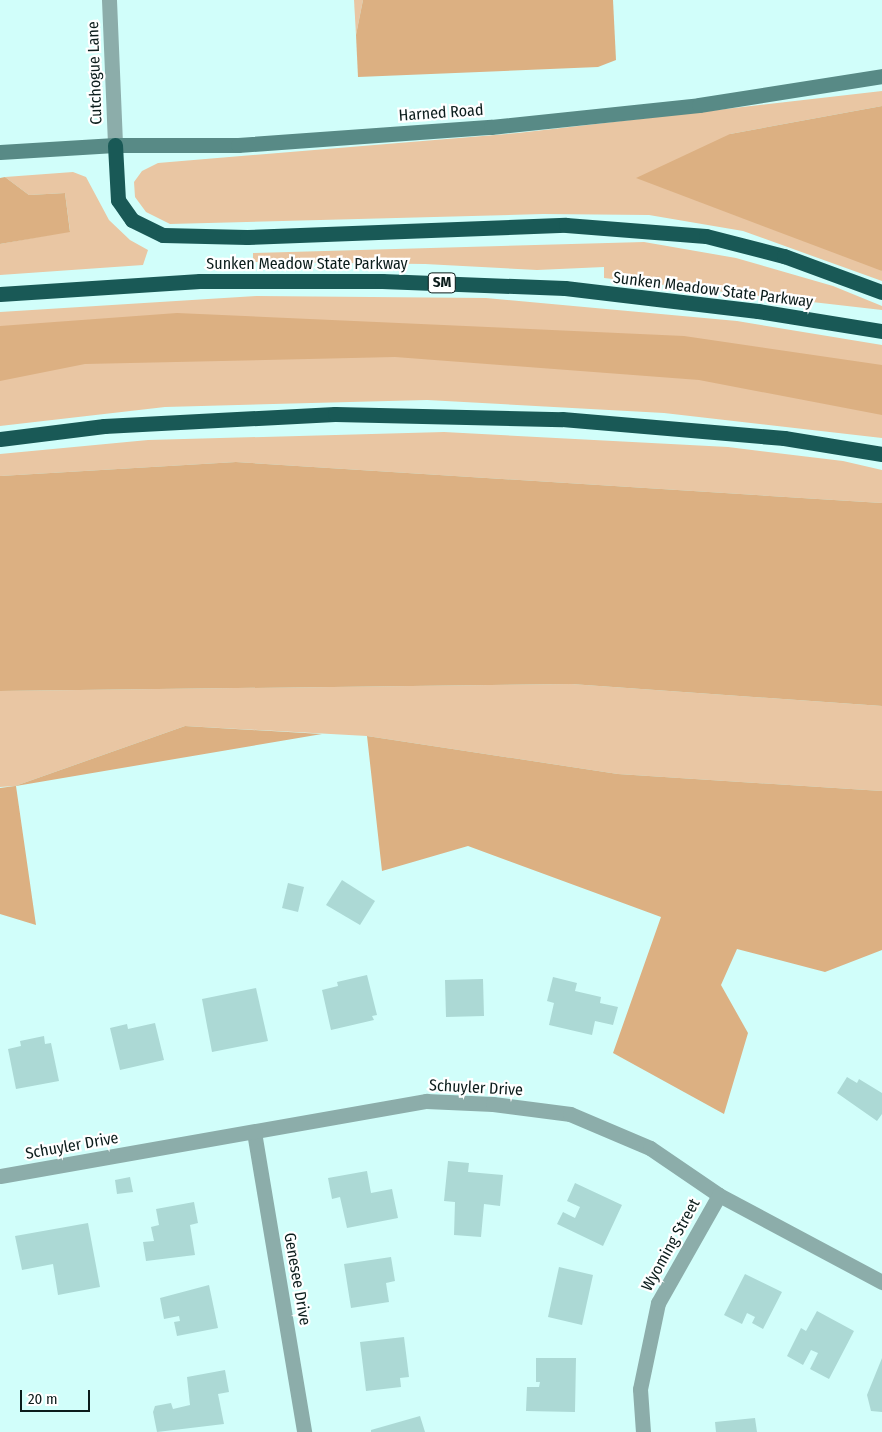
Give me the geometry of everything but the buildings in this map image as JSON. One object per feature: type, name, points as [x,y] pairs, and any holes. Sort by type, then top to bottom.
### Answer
[{"type":"highway","points":[[115,145],[118,200],[132,220],[163,235],[248,237],[566,225],[706,236],[777,254],[882,292]]},
{"type":"highway","name":"Sunken Meadow State Parkway","points":[[0,294],[200,281],[410,282],[565,288],[758,312],[882,331]]},
{"type":"highway","points":[[0,439],[104,426],[336,414],[562,419],[784,438],[882,454]]},
{"type":"main road","name":"Harned Road","points":[[0,152],[115,145],[238,145],[491,127],[699,105],[882,76]]},
{"type":"street","name":"Cutchogue Lane","points":[[110,0],[115,145]]},
{"type":"street","name":"Schuyler Drive","points":[[0,1176],[426,1101],[493,1104],[570,1114],[650,1148],[719,1195],[882,1282]]},
{"type":"street","name":"Genesee Drive","points":[[254,1132],[304,1432]]},
{"type":"street","name":"Wyoming Street","points":[[643,1432],[640,1389],[658,1303],[719,1195]]},
{"type":"shaded area","points":[[354,0],[363,0],[356,35]]},
{"type":"shaded area","points":[[363,0],[613,0],[616,60],[598,67],[358,77],[356,35]]},
{"type":"shaded area","points":[[882,91],[882,106],[730,134],[882,271],[882,281],[743,231],[649,215],[543,214],[170,224],[146,212],[135,197],[134,182],[142,171],[158,163],[518,133]]},
{"type":"shaded area","points":[[882,106],[882,271],[636,178],[730,134]]},
{"type":"shaded area","points":[[73,172],[86,177],[109,220],[130,240],[148,250],[143,265],[0,275],[0,244],[70,231],[65,193],[29,195],[5,177]]},
{"type":"shaded area","points":[[5,177],[29,195],[65,193],[70,232],[0,244],[0,178]]},
{"type":"shaded area","points":[[644,242],[736,258],[833,286],[882,306],[882,310],[604,278],[604,267],[537,270],[425,264],[253,262],[253,253]]},
{"type":"shaded area","points":[[256,296],[486,298],[737,321],[882,345],[882,438],[664,413],[427,400],[165,407],[0,426],[0,312]]},
{"type":"shaded area","points":[[177,313],[684,336],[882,365],[882,415],[699,380],[395,357],[85,364],[0,381],[0,326]]},
{"type":"shaded area","points":[[444,432],[728,447],[843,461],[882,470],[882,503],[236,462],[0,476],[0,454],[148,440]]},
{"type":"shaded area","points":[[236,462],[882,503],[882,706],[571,684],[0,691],[0,476]]},
{"type":"shaded area","points":[[571,684],[882,706],[882,791],[618,774],[367,736],[185,726],[15,786],[0,787],[0,691]]},
{"type":"shaded area","points":[[185,726],[322,734],[16,786],[36,925],[0,914],[0,788],[15,786]]},
{"type":"shaded area","points":[[367,736],[618,774],[882,791],[882,950],[825,972],[737,949],[721,985],[748,1033],[724,1114],[613,1053],[661,917],[468,846],[382,871]]}]
